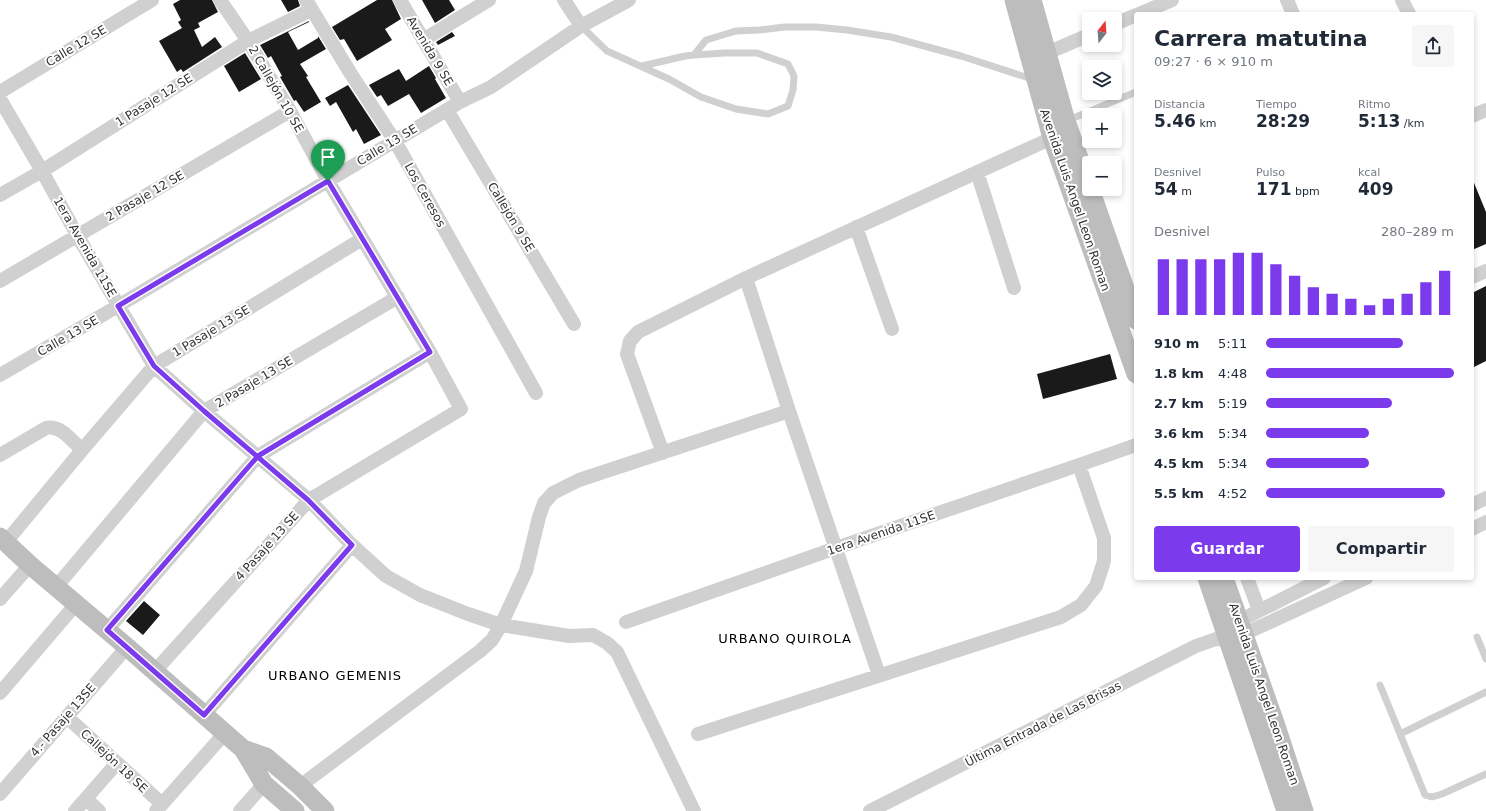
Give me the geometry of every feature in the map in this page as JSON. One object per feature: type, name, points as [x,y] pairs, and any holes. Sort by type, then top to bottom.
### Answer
[{"type":"main road","name":"Avenida Luis Angel Leon Roman","points":[[1014,0],[1052,138],[1134,368]]},
{"type":"main road","name":"Avenida Luis Angel Leon Roman","points":[[1032,0],[1066,121],[1082,168]]},
{"type":"main road","name":"Avenida Luis Angel Leon Roman","points":[[1092,196],[1134,314]]},
{"type":"main road","points":[[3,540],[243,749],[264,784],[295,811]]},
{"type":"main road","name":"Avenida Luis Angel Leon Roman","points":[[1208,580],[1230,633],[1276,726],[1304,811]]},
{"type":"main road","name":"Avenida Luis Angel Leon Roman","points":[[1224,580],[1230,633],[1286,811]]},
{"type":"main road","points":[[243,749],[266,757],[300,786],[325,811]]},
{"type":"street","name":"Calle 12 SE","points":[[0,92],[152,0]]},
{"type":"street","name":"2 Callejón 10 SE","points":[[220,0],[248,41],[290,111],[328,181],[398,297],[461,409]]},
{"type":"street","name":"Avenida 9 SE","points":[[400,0],[460,102]]},
{"type":"street","points":[[423,40],[489,0]]},
{"type":"street","points":[[564,0],[581,26]]},
{"type":"street","name":"Calle 13 SE","points":[[0,375],[460,102],[491,87],[581,26],[628,0]]},
{"type":"street","points":[[1144,12],[1172,0]]},
{"type":"street","points":[[1287,0],[1292,12]]},
{"type":"street","points":[[1402,0],[1408,12]]},
{"type":"street","name":"1 Pasaje 12 SE","points":[[0,195],[248,41],[309,5]]},
{"type":"street","name":"Los Ceresos","points":[[309,5],[351,74],[395,141],[536,393]]},
{"type":"street","points":[[1122,21],[1134,16]]},
{"type":"street","points":[[1047,53],[1082,38]]},
{"type":"street","name":"1era Avenida 11SE","points":[[0,99],[42,170],[77,236],[154,366],[308,500],[352,545],[386,576],[420,595],[468,614],[502,625],[569,636],[593,635],[607,643],[617,652],[694,811]]},
{"type":"street","name":"Callejón 9 SE","points":[[447,110],[574,324]]},
{"type":"street","points":[[1474,115],[1486,110]]},
{"type":"street","name":"2 Pasaje 12 SE","points":[[0,281],[290,111]]},
{"type":"street","points":[[663,453],[627,354],[630,341],[638,332],[746,278],[1052,138]]},
{"type":"street","points":[[977,172],[1014,288]]},
{"type":"street","points":[[856,227],[892,329]]},
{"type":"street","name":"1 Pasaje 13 SE","points":[[3,540],[154,366],[362,239]]},
{"type":"street","points":[[1474,276],[1486,271]]},
{"type":"street","points":[[746,278],[789,411],[879,676]]},
{"type":"street","name":"2 Pasaje 13 SE","points":[[56,587],[204,411],[398,297]]},
{"type":"street","points":[[107,630],[258,456],[430,352]]},
{"type":"street","name":"4 Pasaje 13 SE","points":[[155,671],[308,500],[461,409]]},
{"type":"street","points":[[300,786],[480,651],[492,640],[502,625],[526,571],[539,517],[544,503],[553,493],[579,480],[789,411]]},
{"type":"street","points":[[0,455],[52,426],[58,428],[82,450]]},
{"type":"street","name":"1era Avenida 11SE","points":[[626,622],[1134,446]]},
{"type":"street","points":[[698,734],[1061,617],[1081,605],[1096,586],[1104,562],[1104,538],[1079,466]]},
{"type":"street","points":[[1474,504],[1486,498]]},
{"type":"street","points":[[1474,528],[1486,522]]},
{"type":"street","points":[[204,715],[352,545]]},
{"type":"street","points":[[0,599],[30,565]]},
{"type":"street","points":[[1248,580],[1259,610]]},
{"type":"street","name":"Última Entrada de Las Brisas","points":[[1230,633],[1259,610],[1320,580]]},
{"type":"street","name":"Última Entrada de Las Brisas","points":[[870,811],[1196,646],[1361,580]]},
{"type":"street","points":[[0,693],[76,604]]},
{"type":"street","name":"4.- Pasaje 13SE","points":[[0,794],[127,647]]},
{"type":"street","name":"Callejón 18 SE","points":[[67,717],[117,763],[159,808]]},
{"type":"street","points":[[159,808],[225,733]]},
{"type":"street","points":[[75,811],[117,763]]},
{"type":"street","points":[[240,811],[264,784]]},
{"type":"street","points":[[86,799],[99,811]]},
{"type":"lane","points":[[581,26],[607,50],[642,66],[701,97],[736,109],[768,114],[788,106],[793,90],[794,76],[788,64],[757,53],[725,53],[685,56],[642,66]]},
{"type":"lane","points":[[694,55],[706,40],[736,31],[785,27],[816,27],[891,37],[961,56],[1036,80]]},
{"type":"lane","points":[[1066,121],[1134,93]]},
{"type":"lane","points":[[1478,637],[1486,659]]},
{"type":"lane","points":[[1380,685],[1425,795],[1432,797],[1442,794],[1486,774]]},
{"type":"lane","points":[[1400,734],[1486,692]]},
{"type":"building","points":[[180,0],[212,0],[218,12],[198,23],[200,27],[194,30],[202,47],[215,37],[222,47],[183,72],[181,69],[177,72],[159,41],[182,28],[178,22],[181,20],[173,4]]},
{"type":"building","points":[[281,0],[298,0],[300,6],[288,12]]},
{"type":"building","points":[[377,0],[392,0],[401,19],[385,29],[392,40],[357,61],[344,39],[340,40],[332,27]]},
{"type":"building","points":[[422,0],[449,0],[455,10],[435,23]]},
{"type":"building","points":[[309,21],[288,32],[298,50],[318,38],[318,36],[326,49],[300,64],[321,102],[304,112],[296,100],[294,101],[280,77],[282,76],[271,56],[268,58],[260,45]]},
{"type":"building","points":[[452,32],[455,36],[438,45],[436,42]]},
{"type":"building","points":[[245,53],[261,79],[239,92],[224,66]]},
{"type":"building","points":[[429,66],[446,98],[421,113],[409,94],[388,106],[381,95],[377,97],[369,85],[399,69],[406,81]]},
{"type":"building","points":[[348,85],[381,135],[364,144],[356,129],[353,132],[336,102],[330,106],[325,98]]},
{"type":"building","points":[[1474,183],[1486,212],[1486,244],[1474,249]]},
{"type":"building","points":[[1486,286],[1486,361],[1474,367],[1474,292]]},
{"type":"building","points":[[1110,354],[1117,379],[1043,399],[1037,374]]},
{"type":"building","points":[[144,601],[160,615],[143,635],[126,621]]},
{"type":"district","name":"URBANO QUIROLA","points":[[785,638]]},
{"type":"district","name":"URBANO GEMENIS","points":[[335,675]]},
{"type":"route","points":[[328,181],[118,306],[154,366],[204,411],[258,456],[308,500],[352,545],[204,715],[107,630],[258,456],[430,352],[328,181]]}]
